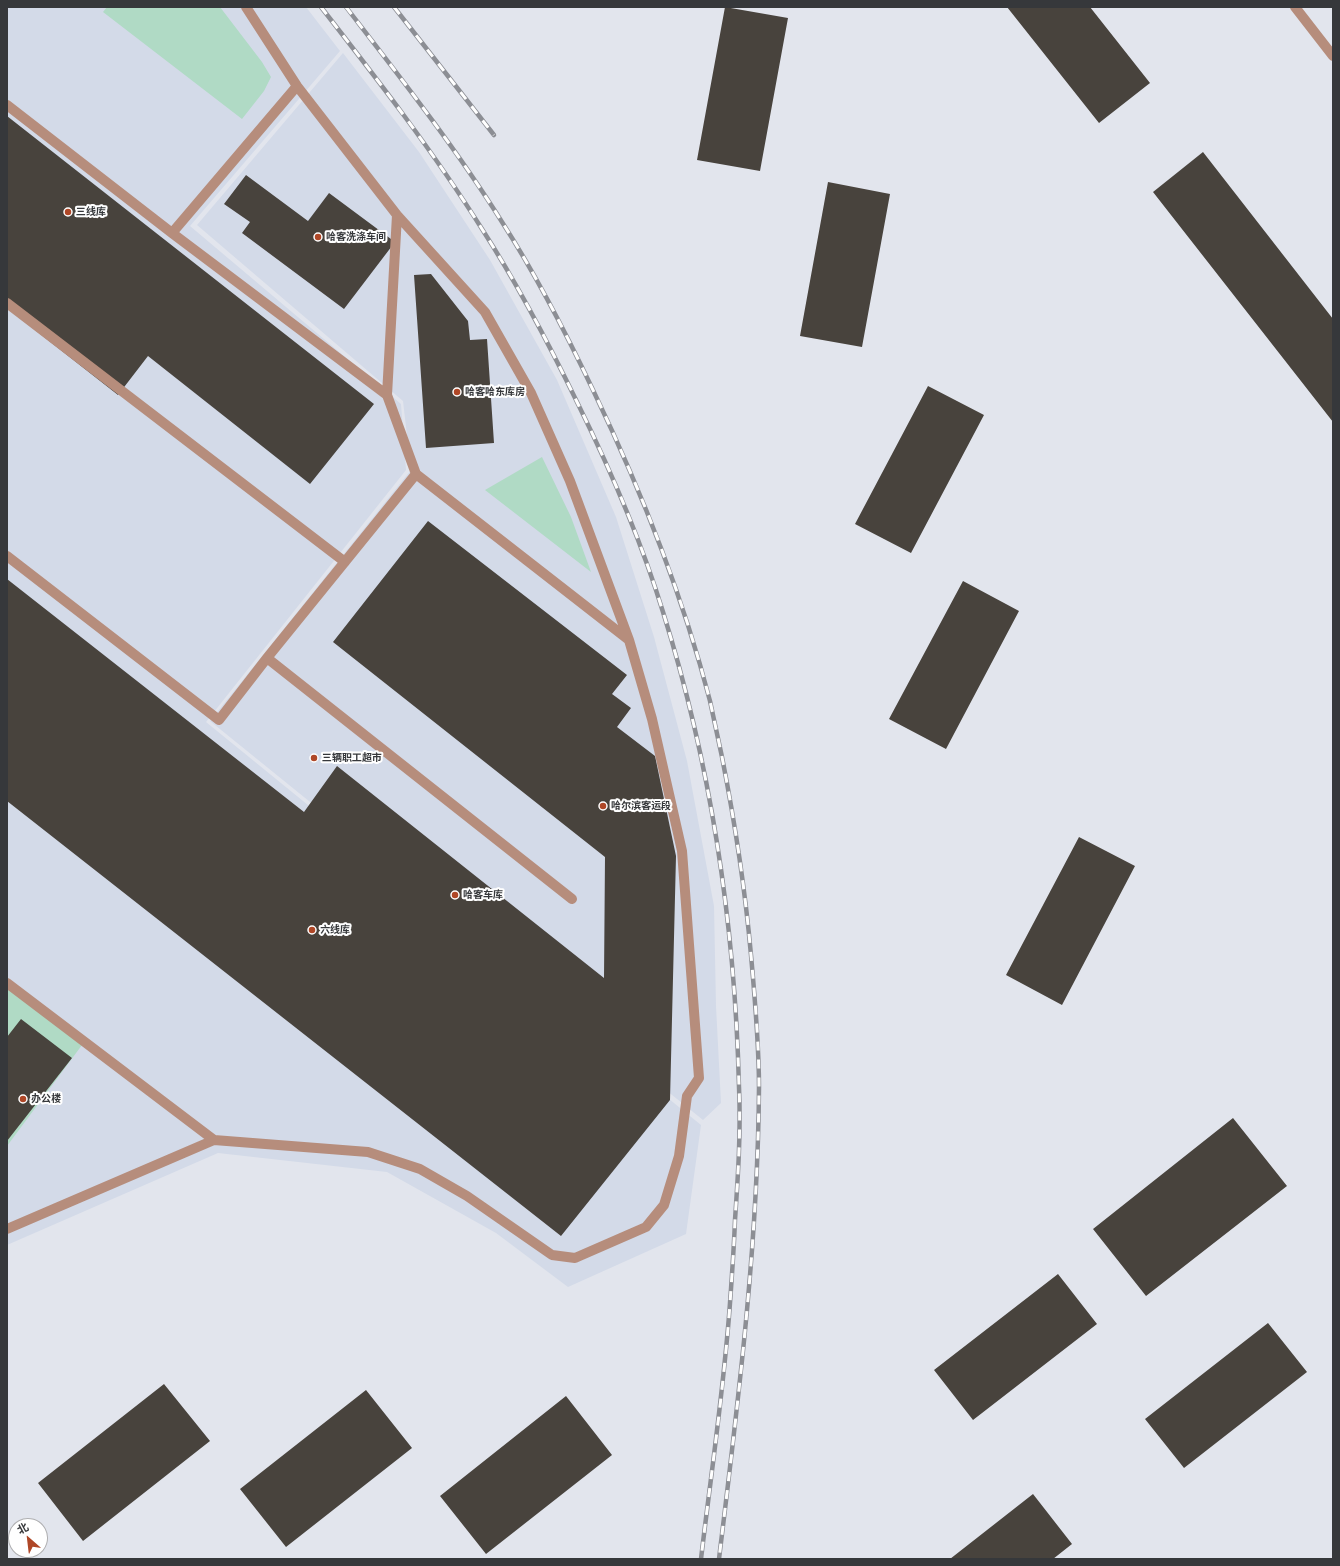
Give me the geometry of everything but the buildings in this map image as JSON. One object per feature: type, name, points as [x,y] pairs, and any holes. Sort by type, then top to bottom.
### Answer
[{"type":"street","points":[[7,1229],[214,1140],[368,1152],[420,1169],[467,1196],[552,1255],[575,1258],[646,1227],[664,1205],[679,1156],[687,1096],[699,1078],[682,851],[652,719],[628,640],[570,481],[531,393],[485,312],[397,214],[297,86],[246,7]]},
{"type":"street","points":[[1295,7],[1333,56]]},
{"type":"street","points":[[172,233],[297,86]]},
{"type":"street","points":[[7,105],[172,233],[387,395]]},
{"type":"street","points":[[397,214],[387,395],[416,474],[628,640]]},
{"type":"street","points":[[7,303],[345,562]]},
{"type":"street","points":[[7,556],[219,720],[267,658],[416,474]]},
{"type":"street","points":[[267,658],[572,899]]},
{"type":"street","points":[[7,984],[214,1140]]},
{"type":"shaded area","points":[[7,7],[306,7],[340,51],[190,226],[401,404],[406,470],[206,722],[701,1125],[686,1234],[568,1287],[496,1233],[387,1172],[218,1153],[7,1245]]},
{"type":"shaded area","name":"哈尔滨客运段","points":[[343,53],[419,152],[490,260],[557,380],[616,517],[654,637],[687,761],[714,906],[716,1006],[721,1103],[703,1120],[210,721],[411,470],[403,401],[197,225]]},
{"type":"green space","points":[[107,7],[220,7],[262,62],[271,77],[264,91],[242,119],[103,12]]},
{"type":"green space","points":[[542,457],[571,517],[591,572],[485,490]]},
{"type":"green space","name":"办公楼","points":[[7,987],[82,1045],[7,1146]]},
{"type":"railway","points":[[321,7],[384,88],[463,200],[521,293],[544,337],[602,455],[625,506],[663,612],[695,728],[718,846],[726,906],[737,1027],[740,1104],[733,1261],[727,1335],[721,1399],[701,1559]]},
{"type":"railway","points":[[346,7],[427,113],[484,194],[539,283],[583,369],[611,428],[644,504],[687,621],[710,701],[731,806],[746,905],[756,1021],[759,1087],[758,1146],[751,1264],[740,1382],[719,1559]]},
{"type":"railway","points":[[394,7],[494,135]]},
{"type":"place","name":"三线库","points":[[68,212]]},
{"type":"place","name":"哈客洗涤车间","points":[[318,237]]},
{"type":"place","name":"哈客哈东库房","points":[[457,392]]},
{"type":"place","name":"三辆职工超市","points":[[314,758]]},
{"type":"place","name":"哈尔滨客运段","points":[[603,806]]},
{"type":"place","name":"哈客车库","points":[[455,895]]},
{"type":"place","name":"六线库","points":[[312,930]]},
{"type":"place","name":"办公楼","points":[[23,1099]]}]
